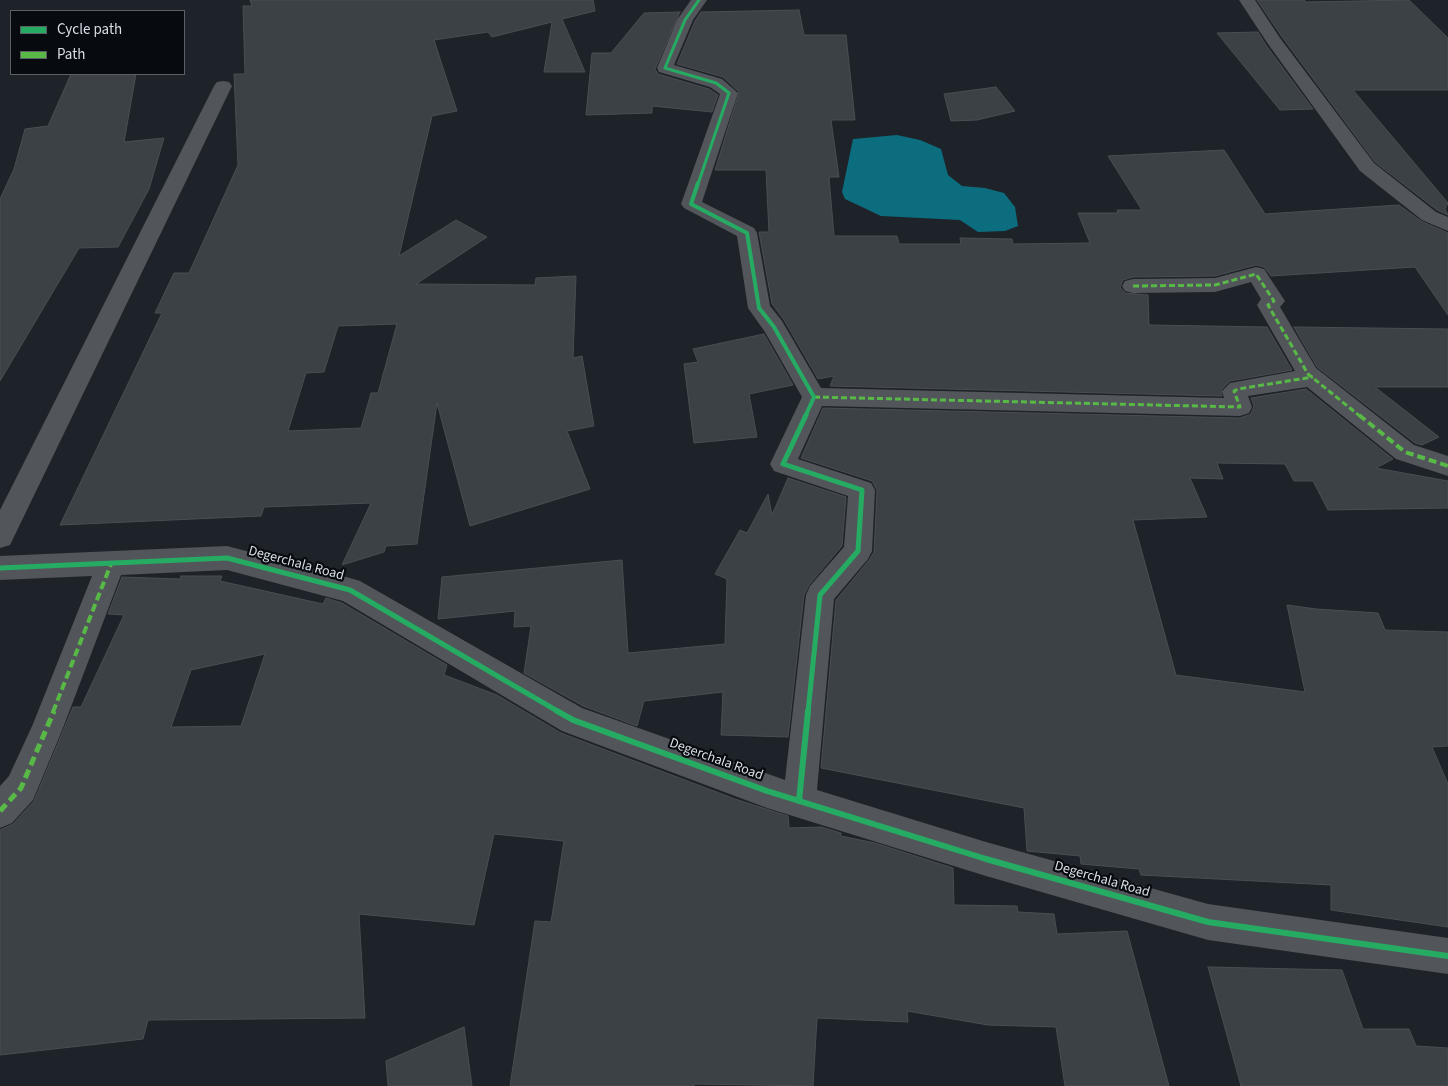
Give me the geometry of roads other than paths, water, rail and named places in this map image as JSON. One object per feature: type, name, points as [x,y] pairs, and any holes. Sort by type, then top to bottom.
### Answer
[{"type":"street","points":[[699,0],[685,20],[665,68],[716,83],[728,92],[691,204],[747,233],[759,308],[774,327],[814,397]]},
{"type":"street","points":[[1246,0],[1274,41],[1367,166],[1429,216],[1448,225]]},
{"type":"street","points":[[0,537],[223,86]]},
{"type":"street","points":[[1133,286],[1215,285],[1256,274],[1274,301],[1268,305],[1308,374],[1405,452],[1448,466]]},
{"type":"street","points":[[814,397],[1240,407],[1234,391],[1238,389],[1313,377]]},
{"type":"street","points":[[799,801],[820,595],[858,551],[862,490],[783,464],[814,397]]},
{"type":"street","name":"Degerchala Road","points":[[0,568],[227,558],[350,590],[573,720],[799,801],[995,862],[1208,922],[1448,956]]},
{"type":"street","points":[[0,810],[21,788],[47,728],[110,564]]},
{"type":"water","points":[[897,135],[920,140],[941,149],[948,175],[962,186],[985,188],[1004,193],[1015,207],[1018,226],[1005,231],[978,232],[960,220],[881,216],[845,199],[842,192],[853,139]]}]
